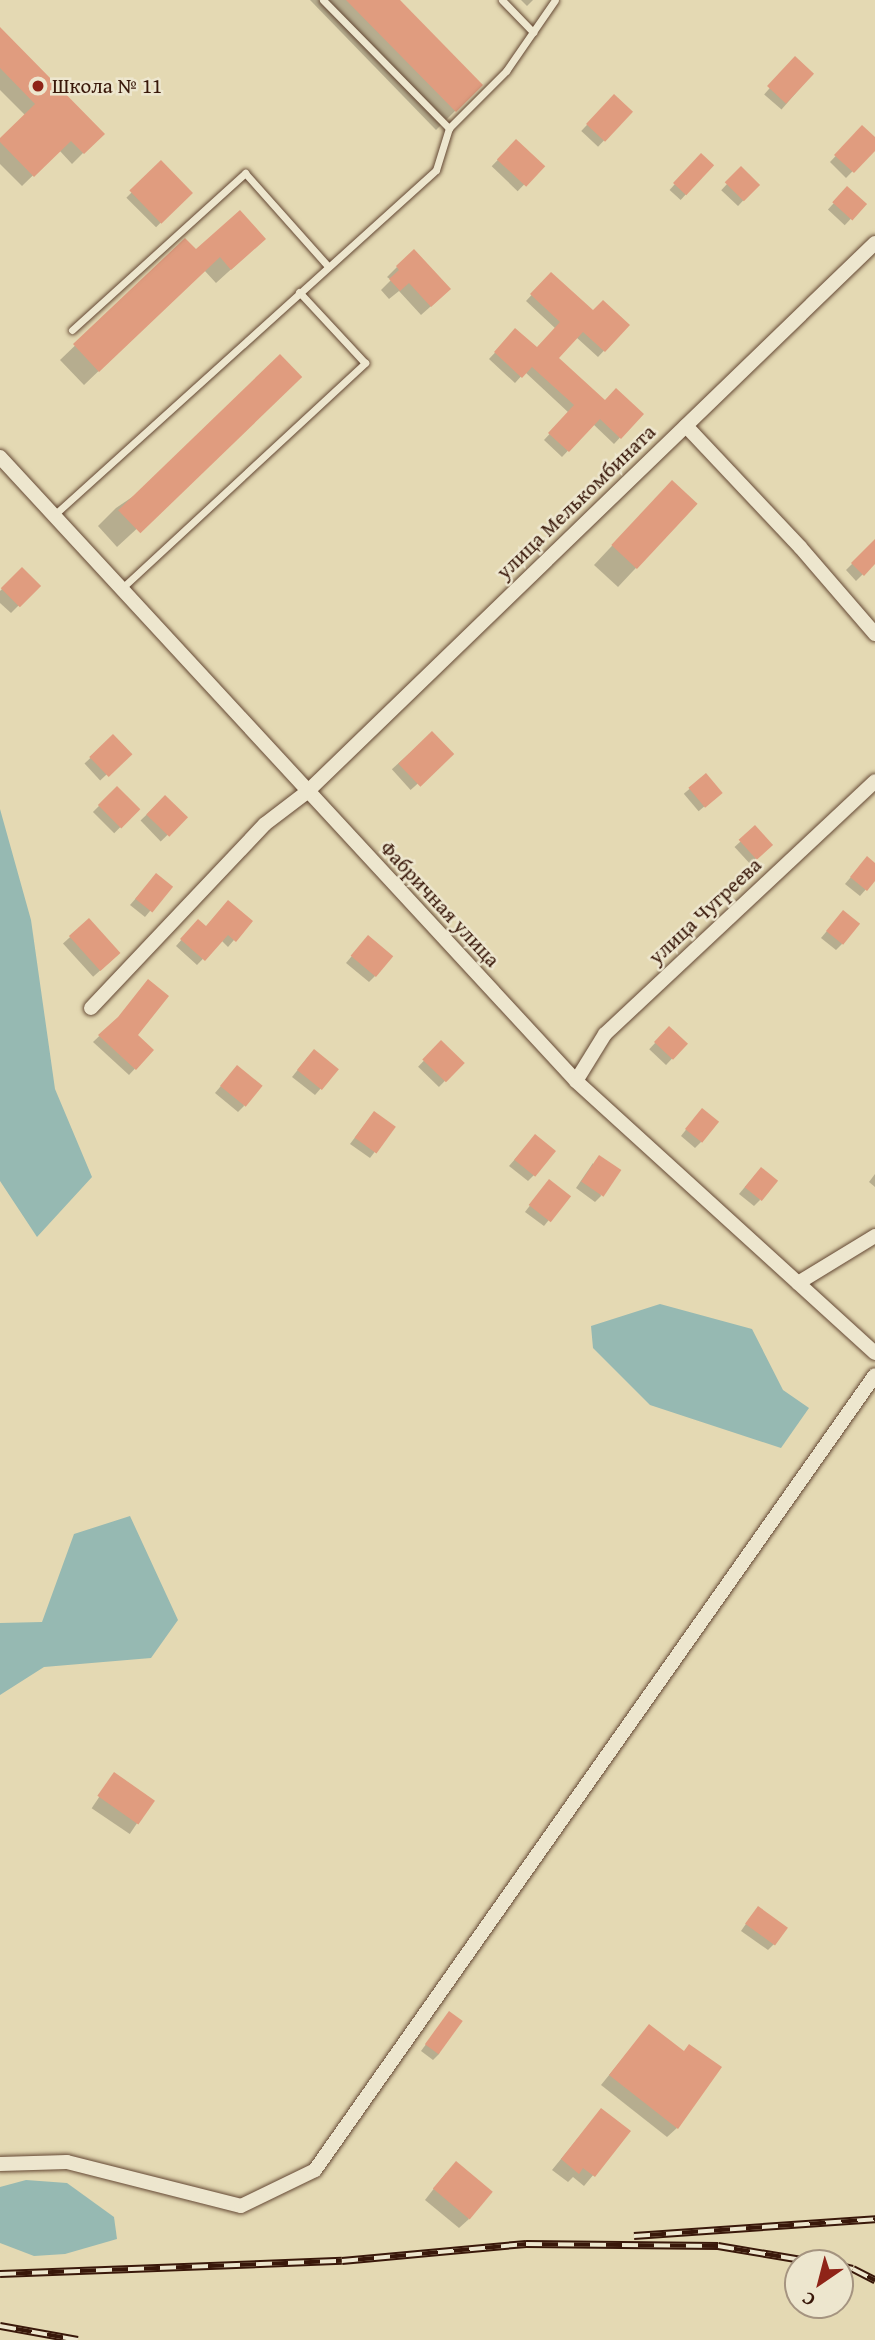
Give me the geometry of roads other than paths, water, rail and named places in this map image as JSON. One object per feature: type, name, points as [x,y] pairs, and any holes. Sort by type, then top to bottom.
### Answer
[{"type":"street","name":"улица Мелькомбината","points":[[91,1009],[265,824],[307,792],[875,243]]},
{"type":"street","points":[[686,426],[800,547],[875,634]]},
{"type":"street","name":"Фабричная улица","points":[[0,457],[576,1081],[875,1353]]},
{"type":"street","name":"улица Чугреева","points":[[576,1081],[605,1034],[875,781]]},
{"type":"street","points":[[798,1283],[875,1236]]},
{"type":"street","points":[[0,2164],[67,2162],[241,2206],[314,2170],[875,1375]]},
{"type":"lane","points":[[323,0],[449,128]]},
{"type":"lane","points":[[502,0],[533,32]]},
{"type":"lane","points":[[53,516],[436,170],[449,128],[506,71],[555,0]]},
{"type":"lane","points":[[72,330],[245,173],[328,266]]},
{"type":"lane","points":[[120,589],[365,363],[299,292]]},
{"type":"water","points":[[0,809],[31,920],[55,1089],[92,1177],[37,1237],[0,1181]]},
{"type":"water","points":[[660,1304],[752,1329],[783,1390],[809,1408],[781,1448],[650,1405],[593,1348],[591,1326]]},
{"type":"water","points":[[130,1516],[178,1620],[151,1658],[44,1667],[0,1695],[0,1623],[42,1622],[74,1534]]},
{"type":"water","points":[[26,2180],[67,2183],[114,2217],[117,2239],[65,2254],[34,2256],[0,2243],[0,2187]]},
{"type":"railway","points":[[634,2236],[875,2219]]},
{"type":"railway","points":[[0,2274],[342,2261],[526,2244],[718,2246],[784,2257]]},
{"type":"railway","points":[[854,2270],[875,2280]]},
{"type":"railway","points":[[0,2326],[78,2340]]},
{"type":"place","name":"Школа № 11","points":[[38,86]]}]
